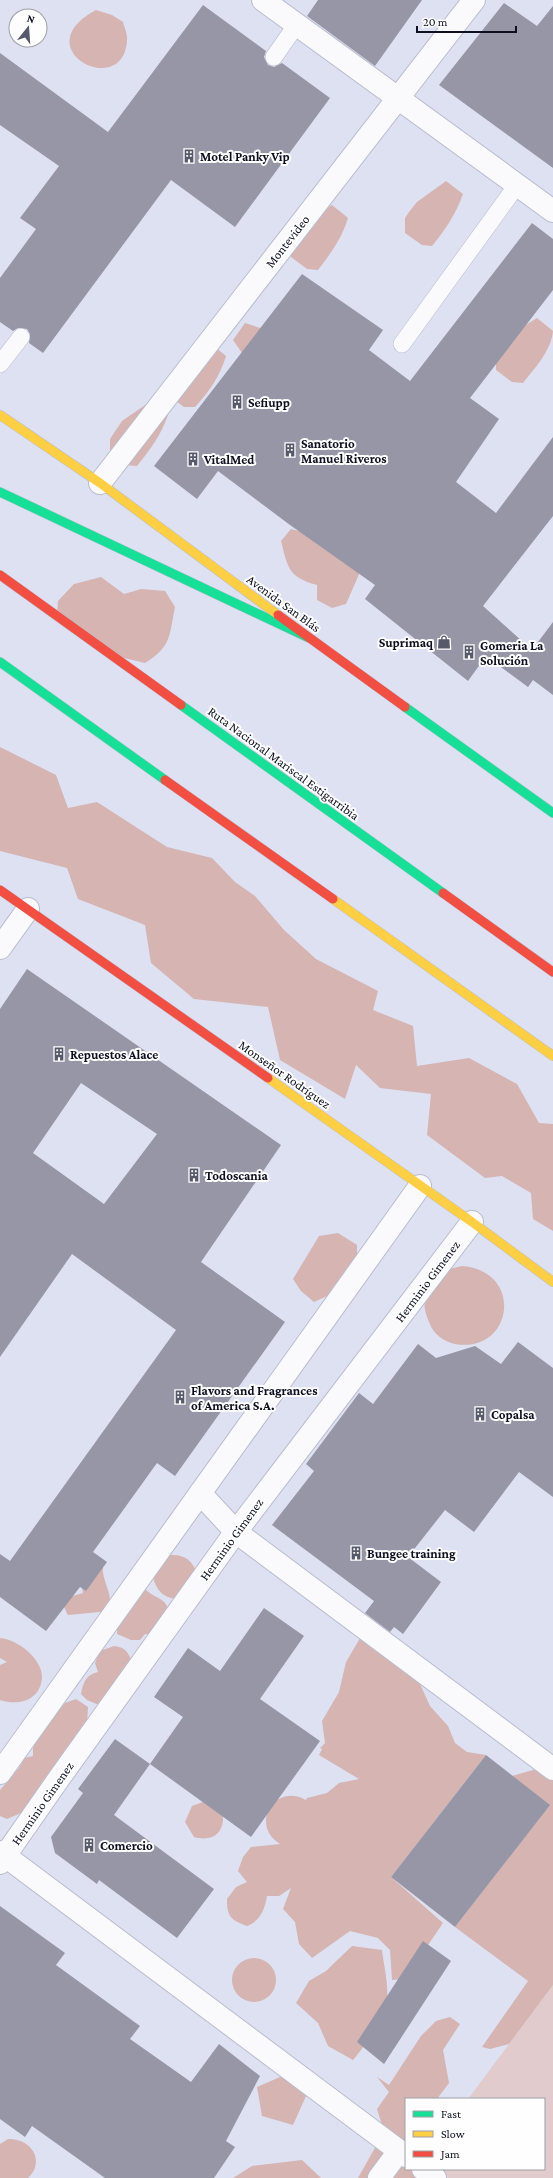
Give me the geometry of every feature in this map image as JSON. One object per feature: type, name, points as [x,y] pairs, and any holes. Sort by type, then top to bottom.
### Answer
[{"type":"main road","name":"Avenida San Blás","points":[[0,415],[100,483],[309,638],[553,813]]},
{"type":"main road","points":[[0,492],[309,638]]},
{"type":"main road","name":"Ruta Nacional Mariscal Estigarribia","points":[[0,576],[553,972]]},
{"type":"main road","points":[[0,662],[553,1056]]},
{"type":"main road","name":"Monseñor Rodríguez","points":[[0,890],[472,1222],[553,1282]]},
{"type":"street","points":[[264,0],[553,211]]},
{"type":"street","name":"Montevideo","points":[[100,483],[474,0]]},
{"type":"street","points":[[0,948],[28,909]]},
{"type":"street","points":[[0,1773],[420,1186]]},
{"type":"street","name":"Herminio Gimenez","points":[[2,1857],[236,1532],[472,1222]]},
{"type":"street","points":[[200,1493],[236,1532],[553,1769]]},
{"type":"street","points":[[2,1857],[403,2153],[379,2178]]},
{"type":"street","points":[[424,2170],[435,2178]]},
{"type":"lane","points":[[274,57],[297,24]]},
{"type":"lane","points":[[402,344],[517,185]]},
{"type":"lane","points":[[0,364],[21,337]]},
{"type":"shaded area","points":[[96,10],[112,15],[123,22],[126,33],[127,40],[122,58],[111,67],[97,68],[83,62],[73,53],[70,40],[76,25]]},
{"type":"shaded area","points":[[446,181],[463,194],[450,222],[432,246],[422,245],[405,233],[405,218],[417,202]]},
{"type":"shaded area","points":[[332,205],[348,218],[346,225],[336,245],[318,270],[307,269],[291,257],[291,242],[319,213]]},
{"type":"shaded area","points":[[537,318],[553,331],[552,338],[542,359],[523,383],[512,382],[496,370],[496,355],[524,326]]},
{"type":"shaded area","points":[[245,323],[273,332],[242,353],[233,340]]},
{"type":"shaded area","points":[[210,343],[226,356],[224,363],[214,383],[195,407],[184,407],[168,395]]},
{"type":"shaded area","points":[[151,401],[168,415],[155,442],[137,466],[126,465],[110,453],[110,439],[122,421]]},
{"type":"shaded area","points":[[291,529],[306,533],[360,572],[346,604],[332,608],[317,600],[317,585],[300,579],[291,570],[288,565],[281,541]]},
{"type":"shaded area","points":[[101,577],[124,594],[141,589],[165,591],[175,607],[168,640],[154,657],[145,663],[120,657],[57,615],[58,601],[74,584]]},
{"type":"shaded area","points":[[0,747],[56,775],[68,808],[97,802],[167,847],[212,858],[235,882],[255,896],[284,930],[316,959],[378,991],[373,1010],[413,1026],[417,1066],[469,1058],[517,1084],[539,1123],[553,1124],[553,1231],[533,1219],[531,1193],[502,1176],[485,1178],[427,1135],[431,1094],[380,1088],[356,1065],[345,1099],[280,1060],[268,1007],[194,999],[151,963],[145,925],[78,899],[67,868],[0,851]]},
{"type":"shaded area","points":[[338,1233],[357,1245],[357,1261],[327,1296],[314,1302],[301,1291],[293,1279],[319,1236]]},
{"type":"shaded area","points":[[462,1266],[482,1271],[496,1282],[503,1296],[504,1311],[499,1325],[489,1337],[475,1344],[455,1344],[440,1337],[432,1328],[425,1309],[425,1300],[432,1289],[450,1269]]},
{"type":"shaded area","points":[[170,1555],[183,1557],[190,1561],[197,1573],[177,1599],[164,1595],[156,1586],[153,1577],[163,1559]]},
{"type":"shaded area","points":[[103,1566],[104,1577],[110,1598],[108,1609],[100,1612],[68,1615],[63,1605],[69,1597],[83,1593],[81,1580]]},
{"type":"shaded area","points":[[145,1589],[163,1601],[170,1613],[154,1635],[145,1634],[140,1640],[131,1640],[117,1634],[117,1623]]},
{"type":"shaded area","points":[[366,1628],[407,1674],[420,1684],[430,1706],[448,1726],[455,1743],[467,1752],[486,1755],[391,1877],[443,1923],[405,1979],[392,1980],[390,1950],[378,1938],[350,1931],[312,1958],[299,1944],[295,1922],[283,1909],[291,1888],[279,1896],[267,1896],[259,1918],[247,1926],[237,1922],[231,1917],[227,1905],[227,1899],[236,1887],[247,1882],[238,1871],[243,1857],[251,1847],[280,1844],[271,1836],[267,1827],[266,1817],[270,1808],[276,1801],[284,1797],[295,1796],[306,1800],[307,1798],[327,1793],[339,1783],[359,1779],[319,1755],[322,1749],[320,1748],[325,1743],[322,1721],[339,1692],[346,1662]]},
{"type":"shaded area","points":[[0,1638],[7,1639],[21,1646],[34,1657],[38,1664],[42,1678],[40,1686],[33,1697],[27,1700],[21,1702],[7,1702],[0,1700],[0,1665],[7,1662],[0,1658]]},
{"type":"shaded area","points":[[114,1646],[122,1648],[127,1652],[132,1665],[99,1705],[87,1700],[81,1694],[82,1690],[88,1677],[98,1672],[95,1663],[100,1651]]},
{"type":"shaded area","points":[[76,1699],[88,1707],[87,1724],[75,1735],[78,1741],[21,1813],[7,1819],[0,1816],[0,1790],[19,1768],[24,1758],[33,1756],[33,1736],[48,1718],[56,1714],[65,1703]]},
{"type":"shaded area","points":[[547,1766],[553,1769],[553,1985],[509,2044],[490,2049],[482,2047],[528,1981],[455,1927],[549,1805],[512,1776]]},
{"type":"shaded area","points":[[203,1802],[223,1816],[223,1822],[219,1832],[215,1835],[206,1838],[194,1837],[185,1822],[192,1806]]},
{"type":"shaded area","points":[[352,1946],[382,1950],[387,1992],[386,2006],[377,2027],[353,2060],[328,2046],[318,2023],[296,2003],[309,1981],[326,1971]]},
{"type":"shaded area","points":[[250,1958],[258,1958],[270,1964],[276,1976],[276,1984],[270,1996],[258,2002],[250,2002],[238,1996],[232,1984],[232,1976],[238,1964]]},
{"type":"shaded area","points":[[553,1985],[553,2178],[448,2178],[438,2170],[545,2170],[545,2098],[469,2098]]},
{"type":"shaded area","points":[[450,2017],[460,2024],[443,2050],[449,2083],[438,2098],[405,2098],[405,2143],[384,2131],[377,2109],[389,2092],[377,2077],[389,2085],[421,2036],[436,2021]]},
{"type":"shaded area","points":[[280,2077],[311,2085],[293,2125],[262,2116],[257,2087]]},
{"type":"shaded area","points":[[381,2137],[405,2150],[405,2170],[423,2170],[424,2178],[358,2178]]},
{"type":"shaded area","points":[[8,2139],[23,2142],[29,2146],[33,2152],[36,2158],[36,2165],[28,2178],[0,2178],[0,2144]]},
{"type":"shaded area","points":[[302,2160],[321,2178],[233,2178],[252,2166]]},
{"type":"building","points":[[318,0],[422,0],[375,66],[307,16]]},
{"type":"building","points":[[504,3],[537,26],[553,6],[553,168],[439,85]]},
{"type":"building","name":"Motel Panky Vip","points":[[203,5],[266,51],[264,57],[268,65],[274,67],[282,63],[330,98],[235,227],[171,180],[43,353],[29,343],[30,334],[27,329],[18,328],[13,331],[0,322],[0,278],[36,229],[20,218],[59,166],[0,125],[0,53],[108,132]]},
{"type":"building","points":[[532,223],[553,239],[553,290],[470,398],[499,419],[456,482],[496,513],[553,437],[553,516],[483,606],[532,650],[553,622],[553,695],[533,680],[528,687],[486,656],[468,681],[365,599],[375,585],[290,525],[218,471],[197,499],[154,466],[302,274],[383,330],[369,350],[410,381]]},
{"type":"building","points":[[27,969],[281,1145],[201,1262],[285,1322],[175,1476],[157,1463],[93,1552],[107,1562],[86,1591],[80,1587],[46,1631],[0,1597],[0,1554],[10,1561],[176,1330],[72,1254],[0,1357],[0,1009]],"holes":[[[81,1083],[157,1134],[104,1204],[33,1153]]]},
{"type":"building","points":[[518,1342],[553,1368],[553,1497],[519,1472],[474,1532],[445,1510],[408,1557],[441,1582],[403,1634],[394,1627],[390,1632],[365,1613],[374,1601],[272,1525],[314,1471],[306,1464],[359,1393],[373,1404],[418,1344],[436,1358],[475,1346],[501,1364]]},
{"type":"building","points":[[264,1608],[304,1636],[260,1699],[320,1741],[251,1837],[150,1764],[183,1717],[154,1697],[188,1648],[220,1671]]},
{"type":"building","points":[[115,1739],[150,1764],[114,1815],[214,1889],[177,1938],[99,1880],[97,1884],[55,1853],[51,1837],[83,1793],[78,1789]]},
{"type":"building","points":[[486,1755],[550,1805],[455,1927],[391,1877]]},
{"type":"building","points":[[0,1906],[65,1953],[56,1965],[140,2026],[130,2039],[191,2082],[219,2044],[260,2076],[226,2141],[235,2147],[214,2178],[105,2178],[32,2126],[25,2137],[0,2119]]},
{"type":"building","points":[[423,1941],[451,1961],[384,2064],[357,2042]]},
{"type":"traffic: fast","points":[[0,492],[309,638]]},
{"type":"traffic: fast","points":[[0,662],[165,780]]},
{"type":"traffic: fast","points":[[181,705],[443,893]]},
{"type":"traffic: fast","points":[[405,707],[553,813]]},
{"type":"traffic: slow","points":[[0,415],[100,483],[278,615]]},
{"type":"traffic: slow","points":[[333,899],[553,1056]]},
{"type":"traffic: slow","points":[[268,1078],[472,1222],[553,1282]]},
{"type":"traffic: jam","points":[[0,575],[181,705]]},
{"type":"traffic: jam","points":[[278,615],[405,707]]},
{"type":"traffic: jam","points":[[165,780],[333,899]]},
{"type":"traffic: jam","points":[[0,890],[268,1078]]},
{"type":"traffic: jam","points":[[443,893],[553,972]]},
{"type":"place","name":"Motel Panky Vip","points":[[189,156]]},
{"type":"place","name":"Sefiupp","points":[[237,402]]},
{"type":"place","name":"Sanatorio Manuel Riveros","points":[[290,450]]},
{"type":"place","name":"VitalMed","points":[[193,459]]},
{"type":"place","name":"Suprimaq","points":[[444,642]]},
{"type":"place","name":"Gomeria La Solución","points":[[469,652]]},
{"type":"place","name":"Repuestos Alace","points":[[59,1054]]},
{"type":"place","name":"Todoscania","points":[[194,1175]]},
{"type":"place","name":"Flavors and Fragrances of America S.A.","points":[[180,1397]]},
{"type":"place","name":"Copalsa","points":[[480,1414]]},
{"type":"place","name":"Bungee training","points":[[356,1553]]},
{"type":"place","name":"Comercio","points":[[89,1845]]}]
